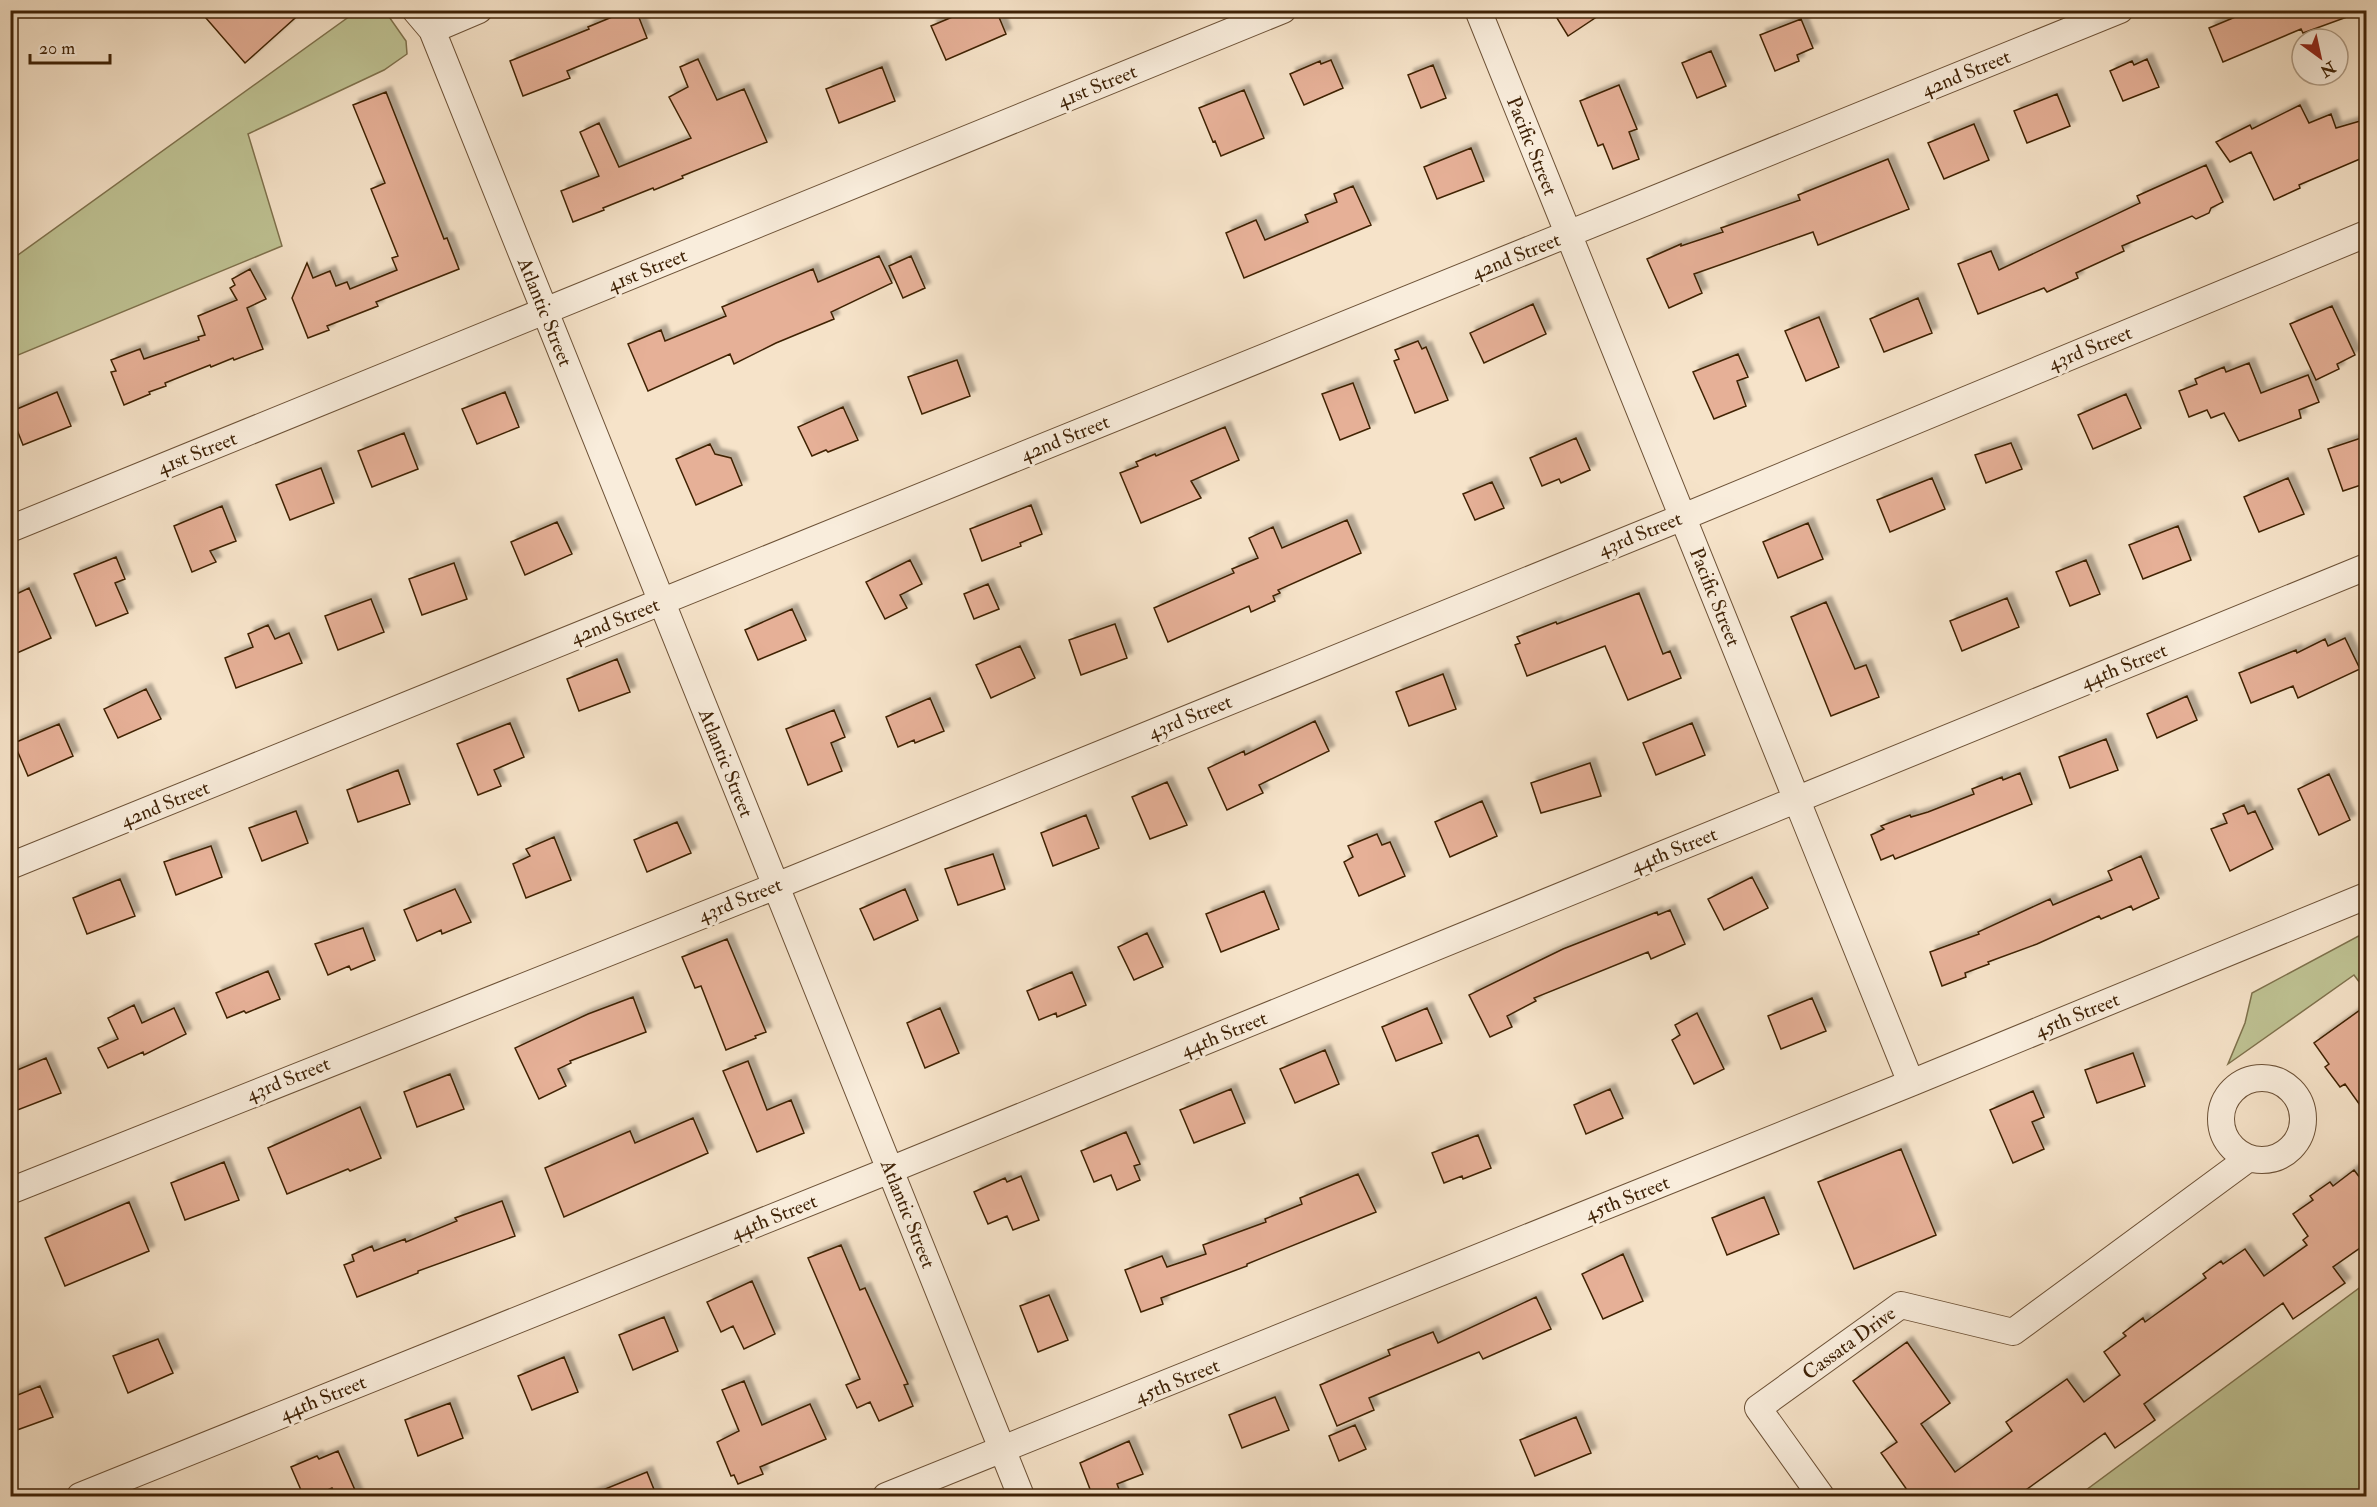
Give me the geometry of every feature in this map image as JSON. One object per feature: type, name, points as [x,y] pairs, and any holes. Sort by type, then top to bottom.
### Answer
[{"type":"street","name":"Atlantic Street","points":[[415,10],[432,30],[1021,1497]]},
{"type":"street","points":[[432,30],[479,10]]},
{"type":"street","name":"41st Street","points":[[10,529],[1283,10]]},
{"type":"street","name":"Pacific Street","points":[[1478,10],[1911,1083]]},
{"type":"street","name":"42nd Street","points":[[10,866],[2120,10]]},
{"type":"street","name":"43rd Street","points":[[10,1191],[776,886],[1683,517],[2367,234]]},
{"type":"street","name":"44th Street","points":[[80,1497],[890,1170],[2367,567]]},
{"type":"street","name":"45th Street","points":[[886,1497],[1911,1083],[2367,896]]},
{"type":"street","name":"Cassata Drive","points":[[1821,1497],[1758,1408],[1901,1305],[2013,1332],[2250,1158]]},
{"type":"green space","points":[[357,11],[385,11],[406,41],[407,54],[384,70],[248,134],[282,246],[11,358],[11,260]]},
{"type":"green space","points":[[2366,932],[2366,991],[2354,975],[2228,1064],[2245,1023],[2252,993]]},
{"type":"green space","points":[[2366,1283],[2366,1496],[2078,1496]]},
{"type":"building","points":[[199,10],[304,10],[245,63]]},
{"type":"building","points":[[629,10],[636,10],[647,38],[567,71],[570,78],[523,96],[510,61]]},
{"type":"building","points":[[969,10],[996,10],[1006,34],[946,60],[931,26]]},
{"type":"building","points":[[1552,10],[1607,10],[1568,36]]},
{"type":"building","points":[[2252,10],[2358,10],[2358,13],[2320,27],[2290,27],[2290,34],[2223,62],[2209,28]]},
{"type":"building","points":[[1801,19],[1813,48],[1797,55],[1799,61],[1775,71],[1760,35]]},
{"type":"building","points":[[1711,51],[1726,86],[1697,98],[1682,63]]},
{"type":"building","points":[[698,59],[717,100],[744,89],[767,142],[573,222],[561,191],[599,176],[580,132],[599,123],[619,167],[691,138],[669,97],[688,87],[680,67]]},
{"type":"building","points":[[2147,59],[2159,87],[2123,101],[2110,71],[2132,61],[2134,65]]},
{"type":"building","points":[[1331,60],[1343,88],[1304,105],[1290,74],[1320,61],[1321,64]]},
{"type":"building","points":[[1433,65],[1446,98],[1421,108],[1408,75]]},
{"type":"building","points":[[882,67],[895,101],[839,123],[826,89]]},
{"type":"building","points":[[1619,85],[1637,129],[1629,132],[1639,159],[1613,169],[1603,144],[1598,146],[1580,101]]},
{"type":"building","points":[[1244,90],[1264,138],[1221,156],[1199,108]]},
{"type":"building","points":[[386,92],[444,239],[447,238],[459,269],[376,302],[378,306],[327,326],[329,330],[308,338],[292,298],[307,263],[313,278],[330,271],[336,286],[347,282],[350,289],[397,270],[392,258],[398,256],[371,189],[385,183],[353,105]]},
{"type":"building","points":[[2057,94],[2070,126],[2027,143],[2014,111]]},
{"type":"building","points":[[2300,105],[2309,123],[2331,114],[2336,128],[2367,119],[2367,156],[2299,185],[2300,188],[2274,200],[2251,152],[2230,162],[2216,142],[2250,125],[2252,129]]},
{"type":"building","points":[[1974,124],[1989,160],[1944,179],[1928,143]]},
{"type":"building","points":[[1471,148],[1484,181],[1437,199],[1424,167]]},
{"type":"building","points":[[1888,159],[1909,209],[1818,245],[1813,232],[1694,274],[1702,293],[1669,308],[1647,259],[1681,244],[1681,246],[1723,232],[1721,228],[1800,200],[1798,195]]},
{"type":"building","points":[[2206,165],[2223,202],[2211,208],[2209,213],[2196,219],[2192,216],[2122,246],[2124,251],[2076,273],[2078,278],[2047,292],[2044,288],[1978,314],[1958,264],[1991,251],[1999,270],[2140,203],[2137,196]]},
{"type":"building","points":[[1353,186],[1371,225],[1244,278],[1226,233],[1256,220],[1265,240],[1308,222],[1305,215],[1337,202],[1334,194]]},
{"type":"building","points":[[879,256],[892,283],[831,312],[834,319],[776,343],[734,364],[730,354],[648,391],[628,344],[661,330],[665,341],[726,316],[722,307],[813,269],[818,282]]},
{"type":"building","points":[[911,256],[925,288],[903,298],[889,266]]},
{"type":"building","points":[[250,269],[266,299],[247,308],[263,349],[211,367],[210,365],[165,383],[166,386],[124,405],[111,372],[116,371],[111,360],[140,349],[144,359],[199,340],[198,337],[205,335],[198,316],[237,300],[230,288],[235,285],[232,279]]},
{"type":"building","points":[[1918,298],[1932,333],[1884,352],[1870,319]]},
{"type":"building","points":[[1533,304],[1546,334],[1484,363],[1470,333]]},
{"type":"building","points":[[2332,306],[2355,355],[2337,364],[2339,369],[2316,380],[2290,324]]},
{"type":"building","points":[[1819,317],[1839,367],[1806,381],[1785,331]]},
{"type":"building","points":[[1418,341],[1422,349],[1426,347],[1448,400],[1415,413],[1394,361],[1399,359],[1395,350]]},
{"type":"building","points":[[1738,354],[1748,377],[1737,381],[1746,406],[1714,419],[1693,372]]},
{"type":"building","points":[[957,360],[970,396],[922,414],[908,377]]},
{"type":"building","points":[[2249,363],[2261,393],[2308,375],[2319,402],[2299,410],[2301,418],[2239,441],[2224,413],[2211,418],[2207,410],[2189,417],[2179,391],[2197,384],[2195,379],[2224,367],[2226,372]]},
{"type":"building","points":[[1353,383],[1370,428],[1340,440],[1322,394]]},
{"type":"building","points":[[57,392],[71,426],[23,445],[10,412]]},
{"type":"building","points":[[505,392],[519,427],[477,444],[462,409]]},
{"type":"building","points":[[2126,394],[2141,428],[2093,449],[2078,415]]},
{"type":"building","points":[[843,407],[858,440],[812,456],[798,427]]},
{"type":"building","points":[[1225,427],[1239,460],[1191,481],[1201,498],[1141,523],[1120,473],[1138,466],[1136,462]]},
{"type":"building","points":[[404,433],[418,469],[372,487],[358,451]]},
{"type":"building","points":[[2367,436],[2367,483],[2343,491],[2328,449]]},
{"type":"building","points":[[1576,438],[1590,470],[1561,483],[1559,479],[1542,486],[1530,458]]},
{"type":"building","points":[[2011,443],[2022,469],[1986,483],[1975,455]]},
{"type":"building","points":[[710,444],[715,454],[731,458],[742,485],[696,505],[676,459]]},
{"type":"building","points":[[321,468],[334,503],[290,520],[276,485]]},
{"type":"building","points":[[1932,478],[1945,509],[1890,532],[1877,500]]},
{"type":"building","points":[[2288,478],[2304,514],[2259,532],[2244,497]]},
{"type":"building","points":[[1492,482],[1504,508],[1475,520],[1463,494]]},
{"type":"building","points":[[1031,505],[1042,534],[1020,543],[1021,546],[982,561],[970,529]]},
{"type":"building","points":[[222,506],[236,541],[210,551],[216,562],[192,572],[174,526]]},
{"type":"building","points":[[1347,520],[1361,553],[1278,590],[1280,593],[1273,596],[1275,601],[1251,612],[1249,606],[1168,642],[1154,608],[1234,573],[1232,569],[1258,558],[1249,538],[1273,527],[1282,548]]},
{"type":"building","points":[[557,522],[572,554],[525,575],[511,542]]},
{"type":"building","points":[[1808,523],[1823,559],[1778,578],[1763,542]]},
{"type":"building","points":[[2178,526],[2191,560],[2143,579],[2129,545]]},
{"type":"building","points":[[116,557],[125,579],[115,583],[128,613],[96,626],[74,574]]},
{"type":"building","points":[[910,560],[922,584],[900,595],[907,608],[885,619],[866,582]]},
{"type":"building","points":[[2086,560],[2100,594],[2070,606],[2056,572]]},
{"type":"building","points":[[454,563],[467,599],[422,615],[409,579]]},
{"type":"building","points":[[988,584],[999,609],[974,619],[964,594]]},
{"type":"building","points":[[29,588],[51,638],[17,653],[10,638],[10,597]]},
{"type":"building","points":[[1639,593],[1663,654],[1670,651],[1681,678],[1628,700],[1605,646],[1527,676],[1515,645],[1520,643],[1517,637]]},
{"type":"building","points":[[2007,598],[2019,627],[1962,651],[1950,621]]},
{"type":"building","points":[[371,599],[384,632],[338,650],[325,616]]},
{"type":"building","points":[[1826,602],[1855,669],[1866,665],[1879,697],[1831,716],[1791,617]]},
{"type":"building","points":[[792,609],[806,640],[758,660],[745,630]]},
{"type":"building","points":[[1115,624],[1127,658],[1081,675],[1069,640]]},
{"type":"building","points":[[268,625],[275,639],[289,633],[302,663],[236,688],[225,658],[253,647],[248,634]]},
{"type":"building","points":[[2345,638],[2360,669],[2298,698],[2293,686],[2251,703],[2239,673],[2296,650],[2297,653],[2325,639],[2328,646]]},
{"type":"building","points":[[1020,646],[1035,678],[991,698],[976,665]]},
{"type":"building","points":[[617,659],[630,692],[579,711],[567,679]]},
{"type":"building","points":[[1443,674],[1456,709],[1409,726],[1396,692]]},
{"type":"building","points":[[146,689],[161,719],[118,738],[104,709]]},
{"type":"building","points":[[2187,696],[2197,720],[2157,738],[2147,714]]},
{"type":"building","points":[[930,698],[944,731],[915,743],[914,740],[898,747],[886,717]]},
{"type":"building","points":[[834,710],[845,737],[831,743],[842,771],[808,785],[786,729]]},
{"type":"building","points":[[1315,721],[1329,751],[1259,785],[1263,793],[1227,810],[1208,768],[1244,751],[1245,755]]},
{"type":"building","points":[[510,723],[524,757],[494,770],[501,786],[478,795],[457,744]]},
{"type":"building","points":[[1692,723],[1705,755],[1656,775],[1643,743]]},
{"type":"building","points":[[59,724],[73,756],[28,776],[14,743]]},
{"type":"building","points":[[2106,739],[2118,770],[2070,788],[2059,757]]},
{"type":"building","points":[[1590,763],[1601,796],[1541,813],[1531,783]]},
{"type":"building","points":[[398,770],[410,804],[358,822],[347,790]]},
{"type":"building","points":[[2020,773],[2032,804],[1895,859],[1893,855],[1881,860],[1871,835],[1884,829],[1881,826],[1910,815],[1911,817],[1928,812],[1974,794],[1972,789],[2002,777],[2003,780]]},
{"type":"building","points":[[2329,774],[2350,820],[2319,835],[2298,789]]},
{"type":"building","points":[[1167,782],[1187,825],[1150,839],[1132,797]]},
{"type":"building","points":[[1482,801],[1497,836],[1450,857],[1435,822]]},
{"type":"building","points":[[2244,805],[2248,814],[2255,811],[2273,849],[2230,871],[2211,829],[2227,823],[2223,814]]},
{"type":"building","points":[[296,811],[308,843],[262,861],[249,828]]},
{"type":"building","points":[[1086,815],[1099,848],[1053,866],[1041,833]]},
{"type":"building","points":[[677,822],[691,853],[647,872],[634,840]]},
{"type":"building","points":[[1377,834],[1382,845],[1390,842],[1405,876],[1359,896],[1344,862],[1353,857],[1348,846]]},
{"type":"building","points":[[554,837],[571,880],[526,898],[513,864],[530,856],[526,849]]},
{"type":"building","points":[[211,846],[222,877],[176,895],[164,862]]},
{"type":"building","points":[[993,854],[1005,889],[958,905],[945,869]]},
{"type":"building","points":[[2141,856],[2159,898],[2133,910],[2131,906],[2101,919],[2099,916],[2037,944],[1988,962],[1989,964],[1965,973],[1966,977],[1942,986],[1930,952],[1979,934],[1978,932],[2050,899],[2053,905],[2112,880],[2108,871]]},
{"type":"building","points":[[1752,877],[1768,908],[1724,930],[1708,899]]},
{"type":"building","points":[[120,879],[135,916],[87,934],[73,898]]},
{"type":"building","points":[[455,889],[471,922],[442,934],[441,930],[417,941],[404,910]]},
{"type":"building","points":[[905,889],[918,920],[874,940],[860,909]]},
{"type":"building","points":[[1264,891],[1279,929],[1221,952],[1206,914]]},
{"type":"building","points":[[1670,910],[1685,944],[1651,959],[1648,952],[1534,998],[1536,1001],[1507,1016],[1512,1027],[1490,1037],[1469,995],[1563,949],[1657,912],[1658,915]]},
{"type":"building","points":[[363,928],[375,960],[351,970],[349,966],[328,975],[315,944]]},
{"type":"building","points":[[1147,933],[1163,967],[1134,980],[1118,947]]},
{"type":"building","points":[[727,939],[766,1032],[726,1050],[701,986],[695,988],[682,957]]},
{"type":"building","points":[[268,971],[280,999],[227,1018],[216,993]]},
{"type":"building","points":[[1072,972],[1086,1005],[1057,1017],[1056,1013],[1039,1020],[1027,991]]},
{"type":"building","points":[[633,997],[646,1032],[570,1061],[571,1063],[558,1069],[566,1086],[539,1099],[515,1048],[588,1014]]},
{"type":"building","points":[[1812,998],[1826,1031],[1781,1049],[1768,1016]]},
{"type":"building","points":[[134,1005],[142,1023],[174,1008],[186,1034],[144,1055],[143,1052],[108,1068],[98,1048],[118,1039],[108,1018]]},
{"type":"building","points":[[2367,1005],[2367,1115],[2345,1084],[2340,1087],[2325,1067],[2329,1064],[2314,1043]]},
{"type":"building","points":[[940,1008],[959,1053],[925,1068],[907,1023]]},
{"type":"building","points":[[1427,1008],[1442,1043],[1396,1061],[1382,1027]]},
{"type":"building","points":[[1697,1013],[1724,1069],[1694,1084],[1672,1040],[1680,1035],[1675,1025]]},
{"type":"building","points":[[1325,1050],[1339,1084],[1295,1103],[1280,1069]]},
{"type":"building","points":[[2133,1053],[2145,1086],[2097,1103],[2085,1070]]},
{"type":"building","points":[[46,1058],[61,1093],[10,1113],[10,1073]]},
{"type":"building","points":[[748,1061],[767,1110],[791,1100],[804,1133],[757,1152],[723,1071]]},
{"type":"building","points":[[450,1074],[464,1109],[417,1127],[404,1092]]},
{"type":"building","points":[[1231,1089],[1245,1123],[1194,1143],[1180,1110]]},
{"type":"building","points":[[1610,1089],[1623,1118],[1586,1134],[1574,1105]]},
{"type":"building","points":[[2033,1091],[2044,1117],[2032,1122],[2044,1149],[2013,1163],[1990,1110]]},
{"type":"building","points":[[360,1107],[381,1158],[287,1194],[268,1148]]},
{"type":"building","points":[[693,1118],[708,1153],[564,1217],[545,1168],[630,1131],[635,1143]]},
{"type":"building","points":[[1126,1132],[1140,1164],[1134,1166],[1140,1180],[1117,1190],[1111,1175],[1094,1182],[1081,1151]]},
{"type":"building","points":[[1478,1135],[1491,1168],[1463,1179],[1462,1176],[1444,1183],[1432,1153]]},
{"type":"building","points":[[1901,1149],[1936,1235],[1854,1269],[1818,1182]]},
{"type":"building","points":[[224,1162],[239,1200],[185,1220],[171,1183]]},
{"type":"building","points":[[2354,1170],[2367,1187],[2367,1243],[2333,1267],[2345,1283],[2293,1319],[2283,1303],[2144,1404],[2155,1420],[2115,1448],[2105,1433],[2016,1497],[1912,1497],[1881,1453],[1897,1442],[1853,1381],[1907,1342],[1950,1403],[1921,1424],[1955,1472],[2012,1431],[2006,1422],[2067,1379],[2084,1402],[2120,1375],[2104,1352],[2126,1336],[2123,1333],[2143,1318],[2145,1322],[2206,1278],[2203,1274],[2221,1261],[2223,1264],[2245,1249],[2264,1276],[2307,1245],[2303,1240],[2308,1236],[2293,1214],[2313,1200],[2310,1196],[2330,1182],[2333,1186]]},
{"type":"building","points":[[1358,1174],[1376,1212],[1247,1264],[1247,1266],[1161,1298],[1163,1304],[1141,1312],[1125,1270],[1162,1256],[1167,1267],[1206,1254],[1203,1245],[1266,1222],[1265,1219],[1302,1204],[1300,1198]]},
{"type":"building","points":[[1021,1176],[1039,1220],[1013,1230],[1007,1216],[988,1224],[974,1192],[1005,1178],[1007,1182]]},
{"type":"building","points":[[1764,1197],[1779,1234],[1727,1255],[1712,1218]]},
{"type":"building","points":[[502,1201],[515,1236],[418,1271],[418,1273],[357,1297],[344,1265],[354,1261],[352,1255],[372,1246],[374,1251],[405,1239],[406,1242],[457,1221],[455,1218]]},
{"type":"building","points":[[129,1202],[149,1251],[65,1286],[45,1238]]},
{"type":"building","points":[[841,1245],[860,1290],[865,1288],[908,1384],[904,1385],[913,1406],[879,1421],[870,1402],[857,1408],[846,1385],[860,1379],[808,1258]]},
{"type":"building","points":[[1623,1254],[1643,1301],[1603,1319],[1582,1274]]},
{"type":"building","points":[[752,1281],[775,1334],[744,1349],[733,1326],[721,1332],[707,1302]]},
{"type":"building","points":[[1049,1295],[1068,1340],[1038,1352],[1020,1306]]},
{"type":"building","points":[[1536,1297],[1551,1329],[1483,1359],[1479,1352],[1369,1398],[1374,1410],[1337,1426],[1320,1385],[1390,1355],[1388,1350],[1433,1332],[1438,1343]]},
{"type":"building","points":[[664,1317],[678,1351],[633,1370],[619,1335]]},
{"type":"building","points":[[158,1339],[173,1373],[128,1393],[113,1356]]},
{"type":"building","points":[[564,1357],[578,1392],[532,1410],[518,1376]]},
{"type":"building","points":[[744,1381],[762,1425],[810,1404],[826,1439],[760,1467],[763,1474],[738,1484],[734,1475],[731,1476],[717,1442],[739,1431],[722,1390]]},
{"type":"building","points":[[40,1386],[53,1417],[17,1430],[10,1413],[10,1398]]},
{"type":"building","points":[[1275,1397],[1289,1430],[1242,1448],[1229,1415]]},
{"type":"building","points":[[450,1403],[463,1438],[418,1456],[405,1420]]},
{"type":"building","points":[[1576,1417],[1591,1453],[1535,1476],[1520,1440]]},
{"type":"building","points":[[1355,1425],[1366,1449],[1339,1461],[1329,1436]]},
{"type":"building","points":[[1129,1441],[1143,1474],[1117,1484],[1122,1497],[1093,1497],[1080,1463]]},
{"type":"building","points":[[338,1451],[358,1497],[336,1497],[332,1488],[312,1497],[304,1497],[291,1467],[317,1456],[319,1459]]},
{"type":"building","points":[[647,1472],[657,1497],[588,1497],[588,1496]]}]
